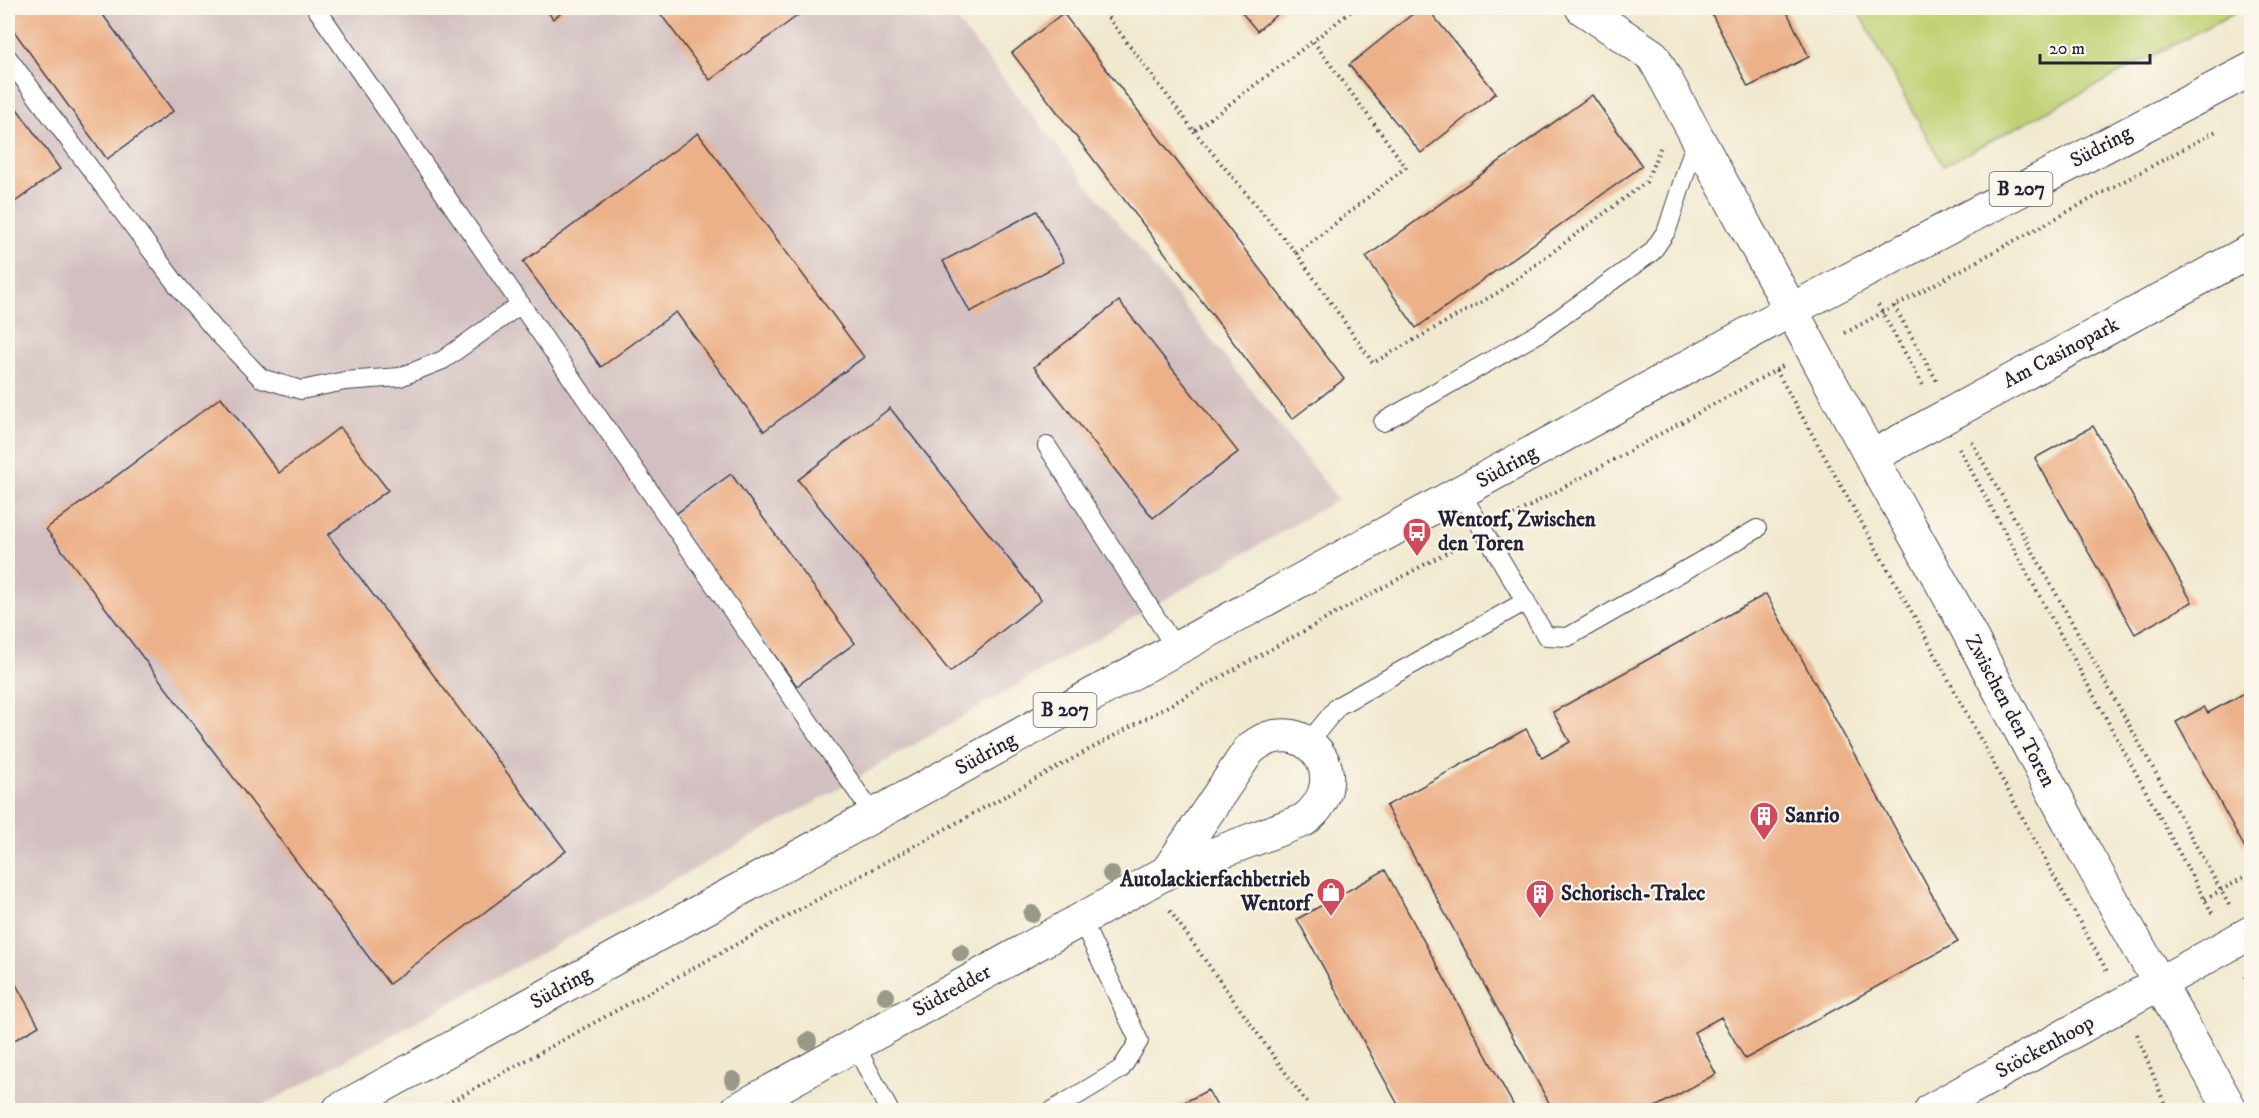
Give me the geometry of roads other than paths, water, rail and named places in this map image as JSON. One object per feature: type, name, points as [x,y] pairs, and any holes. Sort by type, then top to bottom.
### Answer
[{"type":"street","points":[[1582,8],[1653,56],[1791,310]]},
{"type":"street","name":"Südring","points":[[339,1110],[1791,310],[2252,69]]},
{"type":"street","name":"Am Casinopark","points":[[1871,457],[2252,250]]},
{"type":"street","name":"Zwischen den Toren","points":[[1791,310],[1958,612],[2085,852],[2231,1110]]},
{"type":"street","name":"Südredder","points":[[737,1110],[1167,872],[1297,823],[1317,809],[1324,799],[1328,776],[1318,752],[1308,743],[1294,736],[1280,735],[1258,743],[1249,750],[1167,872]]},
{"type":"street","points":[[2159,983],[2241,937]]},
{"type":"street","name":"Stöckenhoop","points":[[1931,1110],[2159,983]]},
{"type":"lane","points":[[316,8],[873,816]]},
{"type":"lane","points":[[8,58],[177,285],[215,330],[261,378],[301,390],[345,381],[399,377],[443,360],[521,304]]},
{"type":"lane","points":[[1383,422],[1539,333],[1652,252],[1667,230],[1697,137]]},
{"type":"lane","points":[[1047,446],[1176,649]]},
{"type":"lane","points":[[1461,492],[1546,636],[1568,637],[1757,529]]},
{"type":"lane","points":[[1308,743],[1338,706],[1526,601]]},
{"type":"lane","points":[[1053,1110],[1121,1069],[1139,1041],[1081,919]]},
{"type":"lane","points":[[855,1045],[890,1110]]},
{"type":"place","name":"Wentorf, Zwischen den Toren","points":[[1417,558]]},
{"type":"place","name":"Sanrio","points":[[1764,842]]},
{"type":"place","name":"Autolackierfachbetrieb Wentorf","points":[[1331,918]]},
{"type":"place","name":"Schorisch-Tralec","points":[[1540,920]]}]
